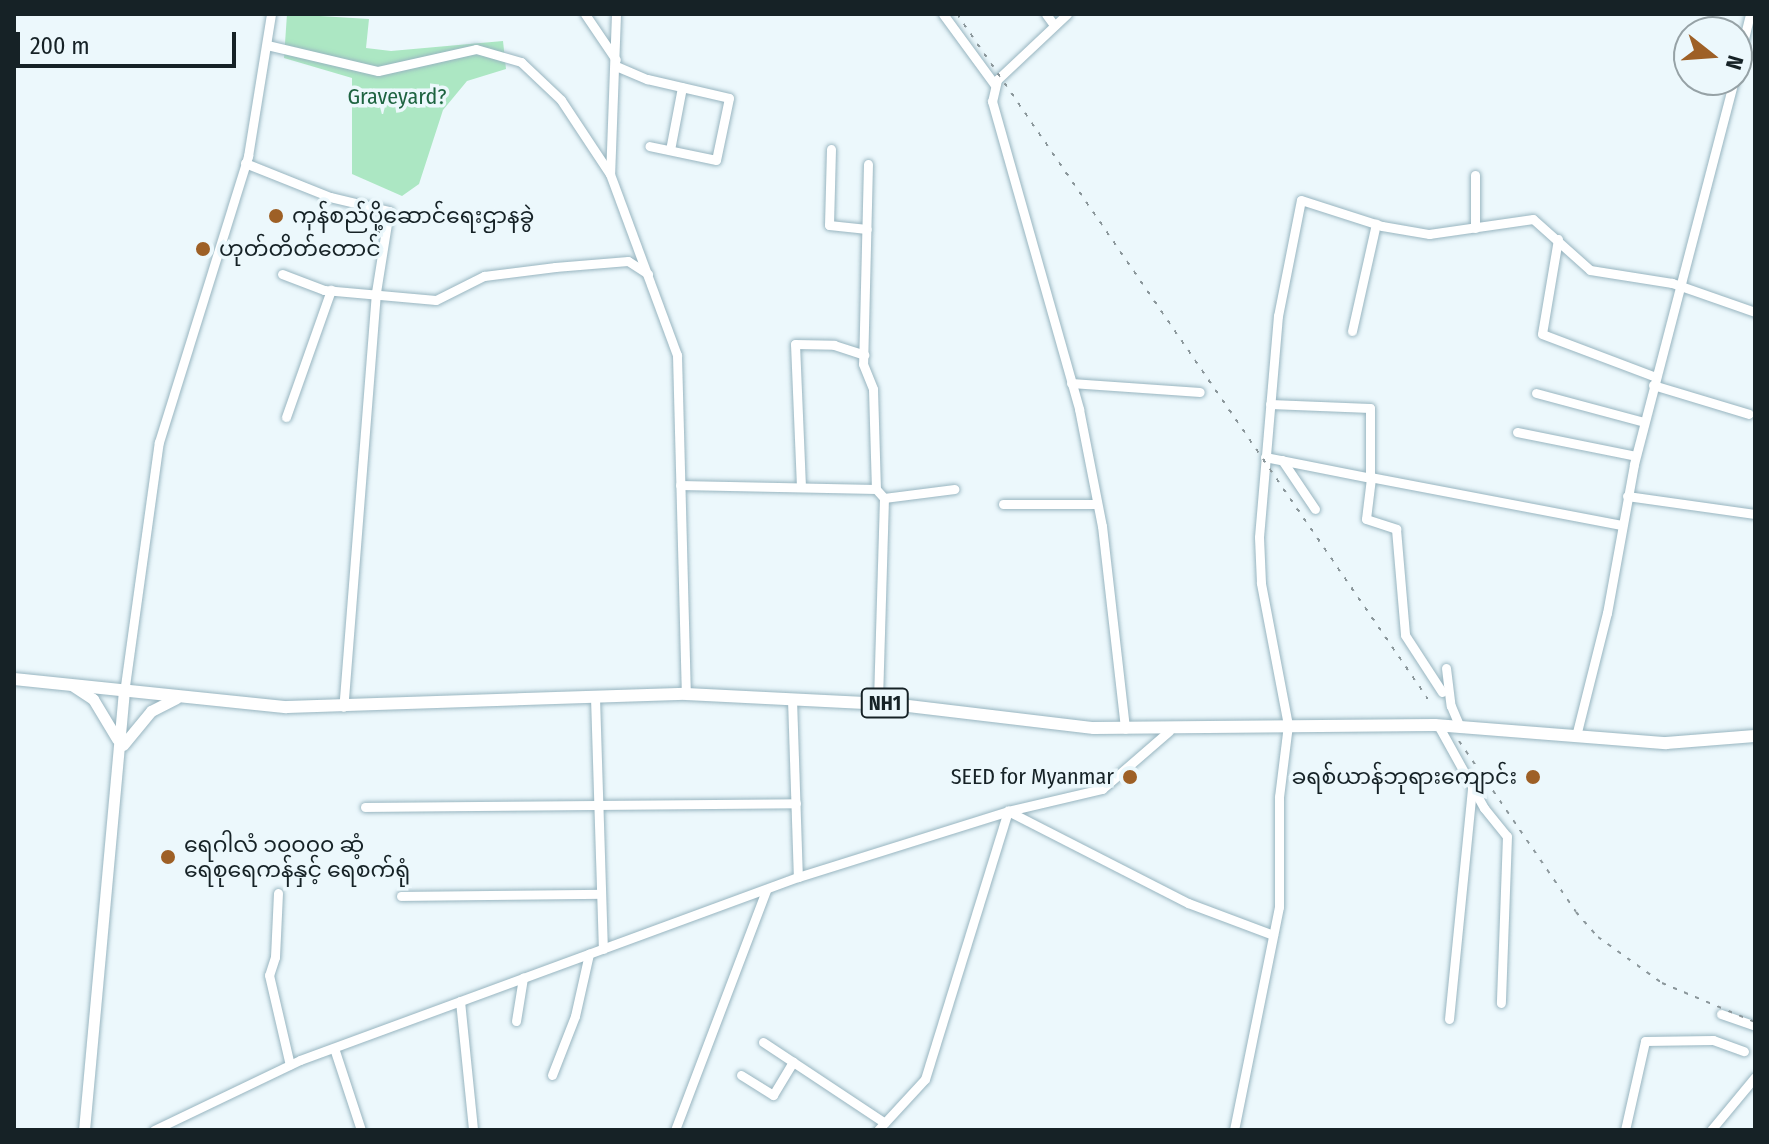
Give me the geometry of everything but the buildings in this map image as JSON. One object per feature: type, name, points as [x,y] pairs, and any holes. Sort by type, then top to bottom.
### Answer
[{"type":"highway","name":"NH1","points":[[14,679],[176,698],[343,707],[686,694],[878,703],[1169,731],[1288,725],[1438,725],[1666,743],[1755,736]]},
{"type":"main road","points":[[73,686],[93,699],[113,727],[118,756]]},
{"type":"main road","points":[[84,1130],[124,693]]},
{"type":"main road","points":[[118,756],[130,730],[176,698]]},
{"type":"street","points":[[124,693],[159,442],[245,163],[271,14]]},
{"type":"street","points":[[585,14],[616,63],[682,87],[729,98],[716,160],[649,146]]},
{"type":"street","points":[[610,174],[616,14]]},
{"type":"street","points":[[943,14],[995,85]]},
{"type":"street","points":[[1046,14],[1054,25]]},
{"type":"street","points":[[1067,14],[995,85],[992,101],[1018,207],[1071,383],[1097,504],[1125,729]]},
{"type":"street","points":[[267,45],[378,71],[476,49],[521,62],[561,100],[610,174],[677,355],[686,694]]},
{"type":"street","points":[[670,150],[682,87]]},
{"type":"street","points":[[1576,736],[1607,613],[1621,525],[1644,422],[1730,96]]},
{"type":"street","points":[[831,149],[829,225],[867,229]]},
{"type":"street","points":[[245,163],[330,197],[389,211],[376,292],[343,707]]},
{"type":"street","points":[[868,164],[864,355],[873,389],[876,489],[884,498],[878,703]]},
{"type":"street","points":[[1475,175],[1475,228]]},
{"type":"street","points":[[1234,1130],[1279,907],[1279,797],[1288,725],[1261,583],[1265,457],[1280,303],[1299,203],[1308,199],[1376,224],[1429,234],[1533,219],[1590,270],[1681,287],[1755,312]]},
{"type":"street","points":[[1352,331],[1376,224]]},
{"type":"street","points":[[1558,239],[1542,334],[1654,381],[1749,414]]},
{"type":"street","points":[[282,274],[331,290],[436,300],[484,276],[628,261],[648,274]]},
{"type":"street","points":[[286,417],[331,290]]},
{"type":"street","points":[[801,487],[795,344],[834,345],[864,355]]},
{"type":"street","points":[[1071,383],[1200,392]]},
{"type":"street","points":[[1536,393],[1644,422]]},
{"type":"street","points":[[1270,404],[1370,408],[1370,477],[1366,519],[1396,529],[1405,635],[1442,692]]},
{"type":"street","points":[[1517,432],[1636,456]]},
{"type":"street","points":[[1265,457],[1621,525]]},
{"type":"street","points":[[1282,460],[1315,509]]},
{"type":"street","points":[[680,485],[876,489]]},
{"type":"street","points":[[884,498],[954,489]]},
{"type":"street","points":[[1627,496],[1755,514]]},
{"type":"street","points":[[1003,504],[1097,504]]},
{"type":"street","points":[[1446,668],[1451,706],[1460,727]]},
{"type":"street","points":[[595,697],[603,949]]},
{"type":"street","points":[[792,699],[798,877]]},
{"type":"street","points":[[1438,725],[1472,788],[1509,844],[1501,1003]]},
{"type":"street","points":[[154,1130],[290,1065],[798,877],[1008,811],[1102,789],[1169,731]]},
{"type":"street","points":[[1449,1019],[1472,788]]},
{"type":"street","points":[[365,807],[796,803]]},
{"type":"street","points":[[1008,811],[1188,903],[1273,935]]},
{"type":"street","points":[[763,1042],[884,1128],[925,1079],[975,904],[1008,811]]},
{"type":"street","points":[[675,1130],[766,890]]},
{"type":"street","points":[[278,893],[275,957],[269,975],[290,1065]]},
{"type":"street","points":[[401,896],[601,894]]},
{"type":"street","points":[[552,1075],[575,1016],[589,954]]},
{"type":"street","points":[[516,1021],[523,978]]},
{"type":"street","points":[[460,1001],[473,1130]]},
{"type":"street","points":[[1721,1014],[1755,1026]]},
{"type":"street","points":[[1625,1130],[1645,1041],[1713,1040],[1744,1051]]},
{"type":"street","points":[[334,1048],[361,1130]]},
{"type":"street","points":[[741,1075],[773,1095],[793,1062]]},
{"type":"street","points":[[1711,1130],[1755,1077]]},
{"type":"green space","name":"Graveyard?","points":[[287,14],[369,19],[366,48],[391,51],[503,41],[506,69],[467,81],[443,110],[419,184],[402,196],[352,174],[352,78],[284,58]]},
{"type":"railway","points":[[957,14],[1428,699]]},
{"type":"railway","points":[[1459,741],[1576,912],[1598,937],[1662,983],[1755,1022]]},
{"type":"place","name":"ကုန်စည်ပို့ဆောင်ရေးဌာနခွဲ","points":[[276,216]]},
{"type":"place","name":"ဟုတ်တိတ်တောင်","points":[[203,249]]},
{"type":"place","name":"SEED for Myanmar","points":[[1130,777]]},
{"type":"place","name":"ခရစ်ယာန်ဘုရားကျောင်း","points":[[1533,777]]},
{"type":"place","name":"ရေဂါလံ ၁၀၀၀၀ ဆံ့ ရေစုရေကန်နှင့် ရေစက်ရုံ","points":[[168,857]]}]
